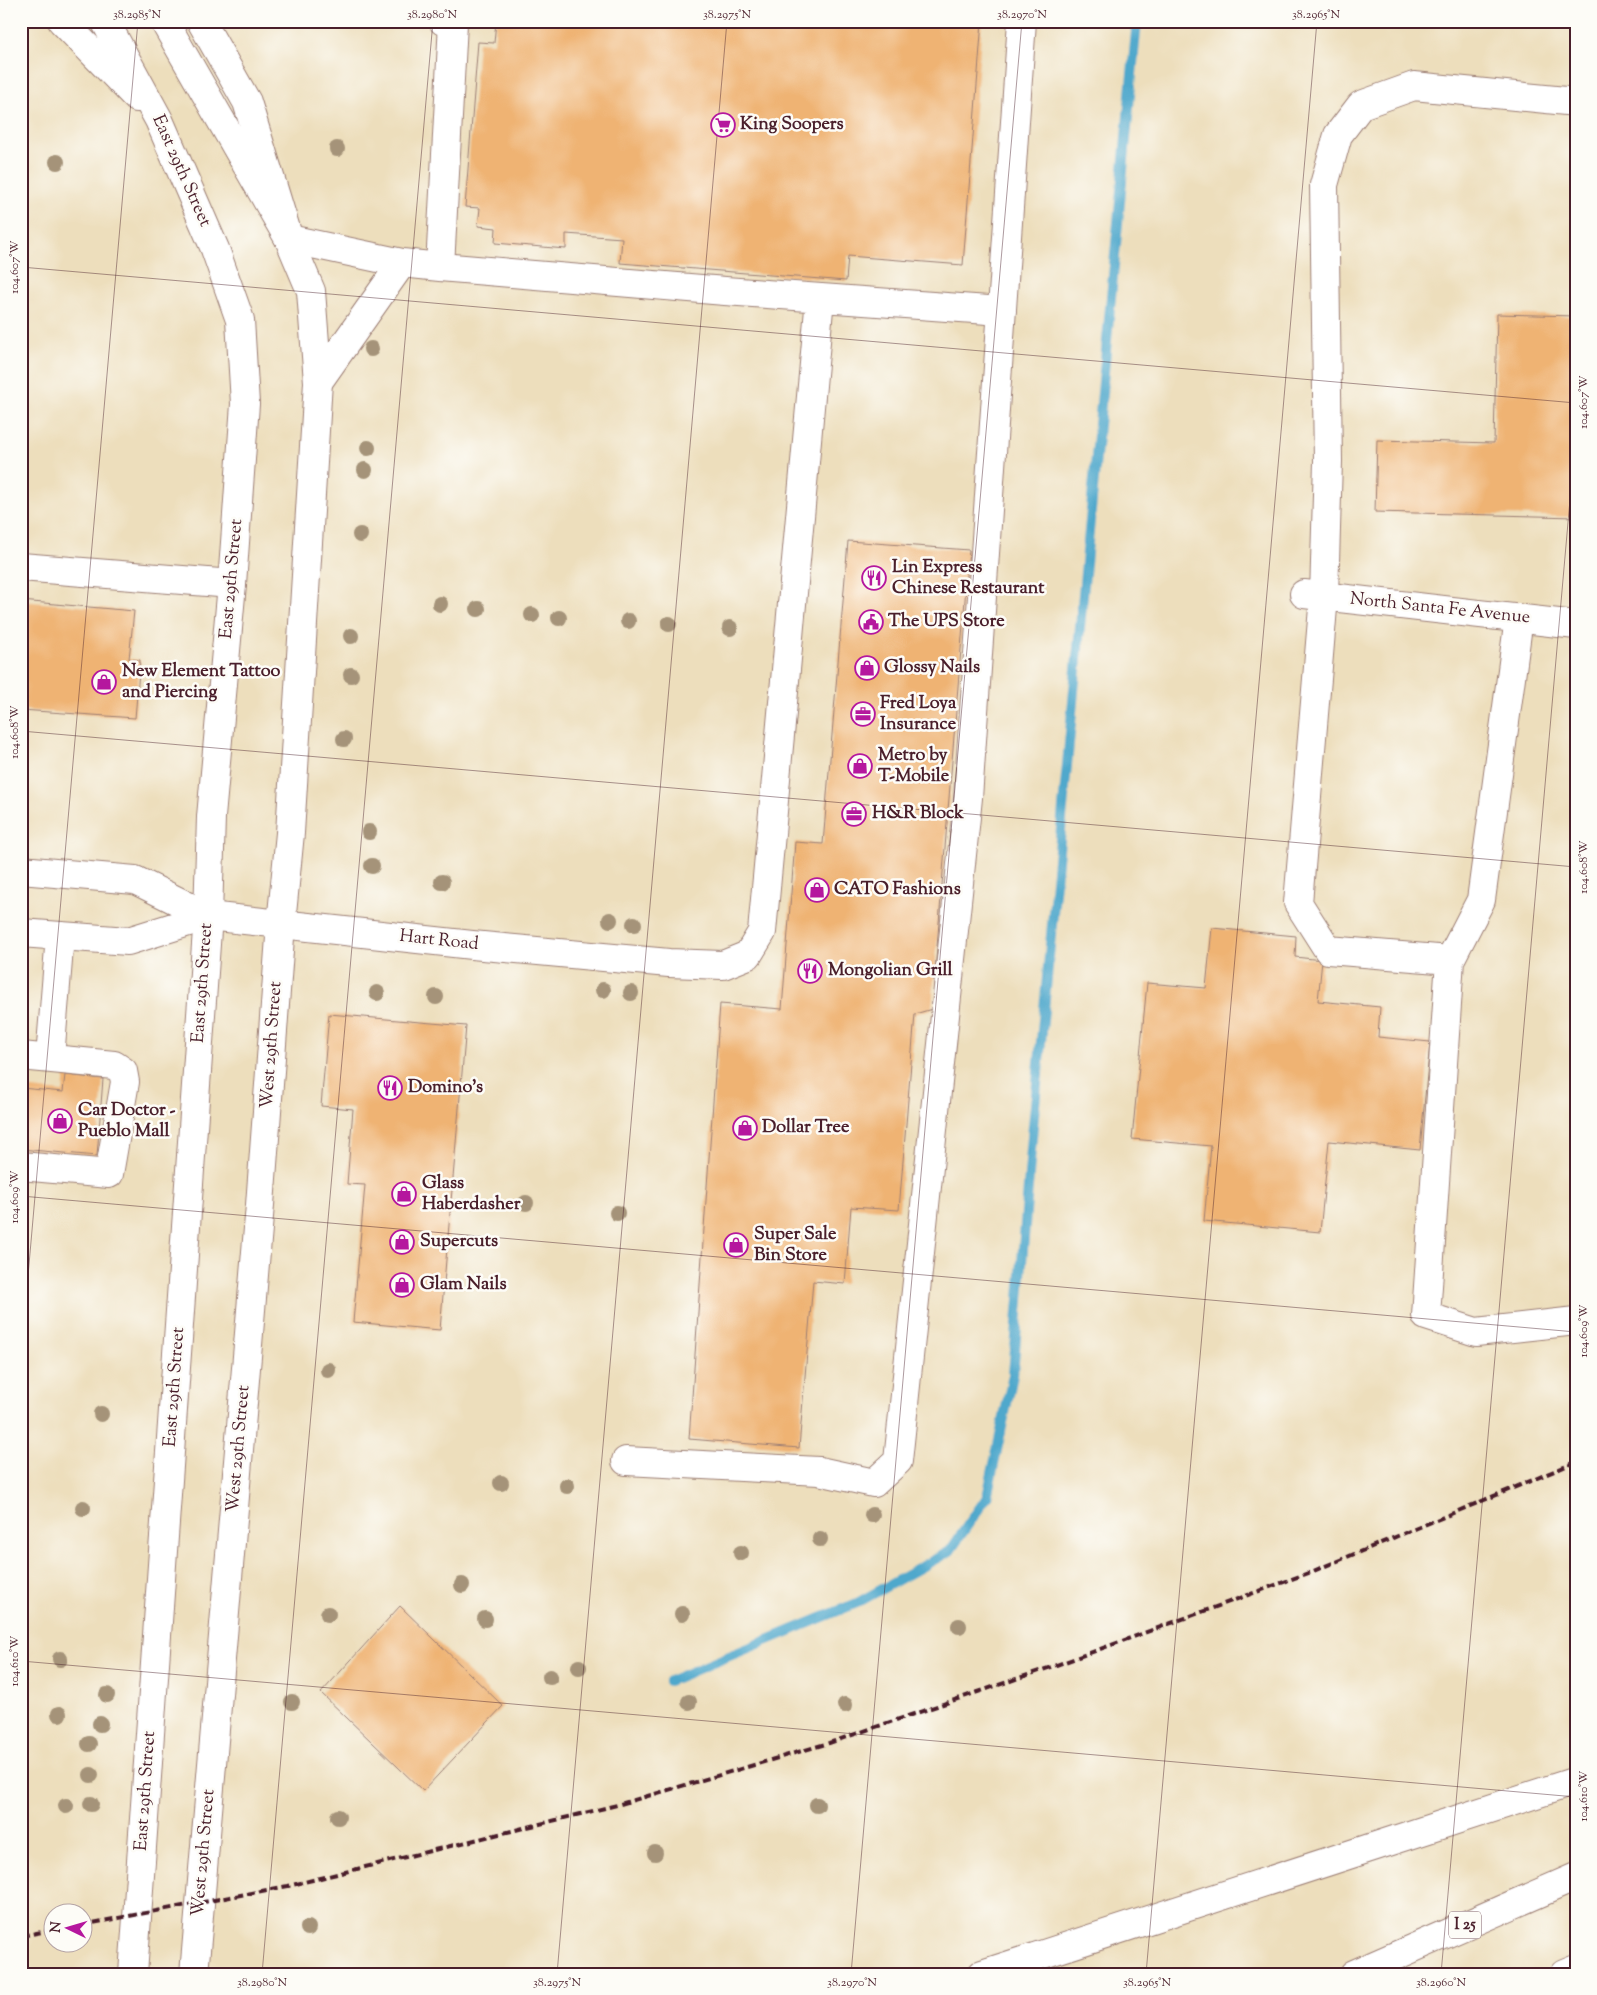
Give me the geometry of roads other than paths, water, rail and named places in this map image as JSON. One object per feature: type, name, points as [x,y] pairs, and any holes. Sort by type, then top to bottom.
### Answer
[{"type":"main road","points":[[62,21],[159,120]]},
{"type":"main road","name":"East 29th Street","points":[[105,21],[159,120],[215,250],[240,320],[245,404],[232,584],[211,817],[208,916],[133,1974]]},
{"type":"main road","points":[[164,21],[289,239],[402,263],[440,267],[1002,311]]},
{"type":"main road","points":[[201,21],[247,102],[289,239],[311,291],[318,382],[290,833],[281,924]]},
{"type":"main road","points":[[440,267],[453,23],[443,21]]},
{"type":"main road","points":[[626,1461],[819,1471],[874,1483],[898,1461],[968,798],[1022,21]]},
{"type":"main road","points":[[1450,960],[1328,950],[1298,903],[1314,595],[1328,461],[1324,185],[1338,135],[1361,105],[1414,86],[1576,102]]},
{"type":"main road","points":[[318,382],[402,263]]},
{"type":"main road","name":"Hart Road","points":[[21,870],[135,880],[208,916],[472,945],[669,963],[723,965],[748,955],[762,932],[820,298]]},
{"type":"main road","points":[[21,566],[232,584]]},
{"type":"main road","name":"North Santa Fe Avenue","points":[[1314,595],[1576,624]]},
{"type":"main road","points":[[1519,618],[1480,900],[1450,960],[1426,1316],[1476,1332],[1576,1321]]},
{"type":"main road","name":"Hart Road","points":[[21,932],[128,940],[208,916]]},
{"type":"main road","name":"West 29th Street","points":[[194,1974],[260,1205],[281,924]]},
{"type":"main road","points":[[50,1058],[60,936]]},
{"type":"main road","points":[[21,1056],[114,1065],[123,1071],[125,1082],[109,1174],[21,1166]]},
{"type":"main road","points":[[982,1974],[1576,1781]]},
{"type":"main road","name":"I 25","points":[[1354,1974],[1576,1876]]},
{"type":"main road","points":[[1564,1974],[1576,1969]]},
{"type":"waterway","points":[[669,1681],[857,1603],[950,1551],[987,1497],[1013,1375],[1032,1137],[1137,21]]},
{"type":"railway","points":[[92,1923],[288,1886],[617,1805],[829,1743],[1054,1666],[1311,1572],[1576,1462]]},
{"type":"railway","points":[[21,1936],[42,1932]]},
{"type":"place","name":"King Soopers","points":[[723,125]]},
{"type":"place","name":"Lin Express Chinese Restaurant","points":[[874,578]]},
{"type":"place","name":"The UPS Store","points":[[871,622]]},
{"type":"place","name":"Glossy Nails","points":[[867,668]]},
{"type":"place","name":"New Element Tattoo and Piercing","points":[[104,682]]},
{"type":"place","name":"Fred Loya Insurance","points":[[863,714]]},
{"type":"place","name":"Metro by T-Mobile","points":[[860,766]]},
{"type":"place","name":"H&R Block","points":[[854,814]]},
{"type":"place","name":"CATO Fashions","points":[[817,890]]},
{"type":"place","name":"Mongolian Grill","points":[[810,971]]},
{"type":"place","name":"Domino's","points":[[390,1088]]},
{"type":"place","name":"Car Doctor - Pueblo Mall","points":[[60,1121]]},
{"type":"place","name":"Dollar Tree","points":[[745,1128]]},
{"type":"place","name":"Glass Haberdasher","points":[[404,1194]]},
{"type":"place","name":"Supercuts","points":[[402,1242]]},
{"type":"place","name":"Super Sale Bin Store","points":[[736,1245]]},
{"type":"place","name":"Glam Nails","points":[[402,1285]]}]
